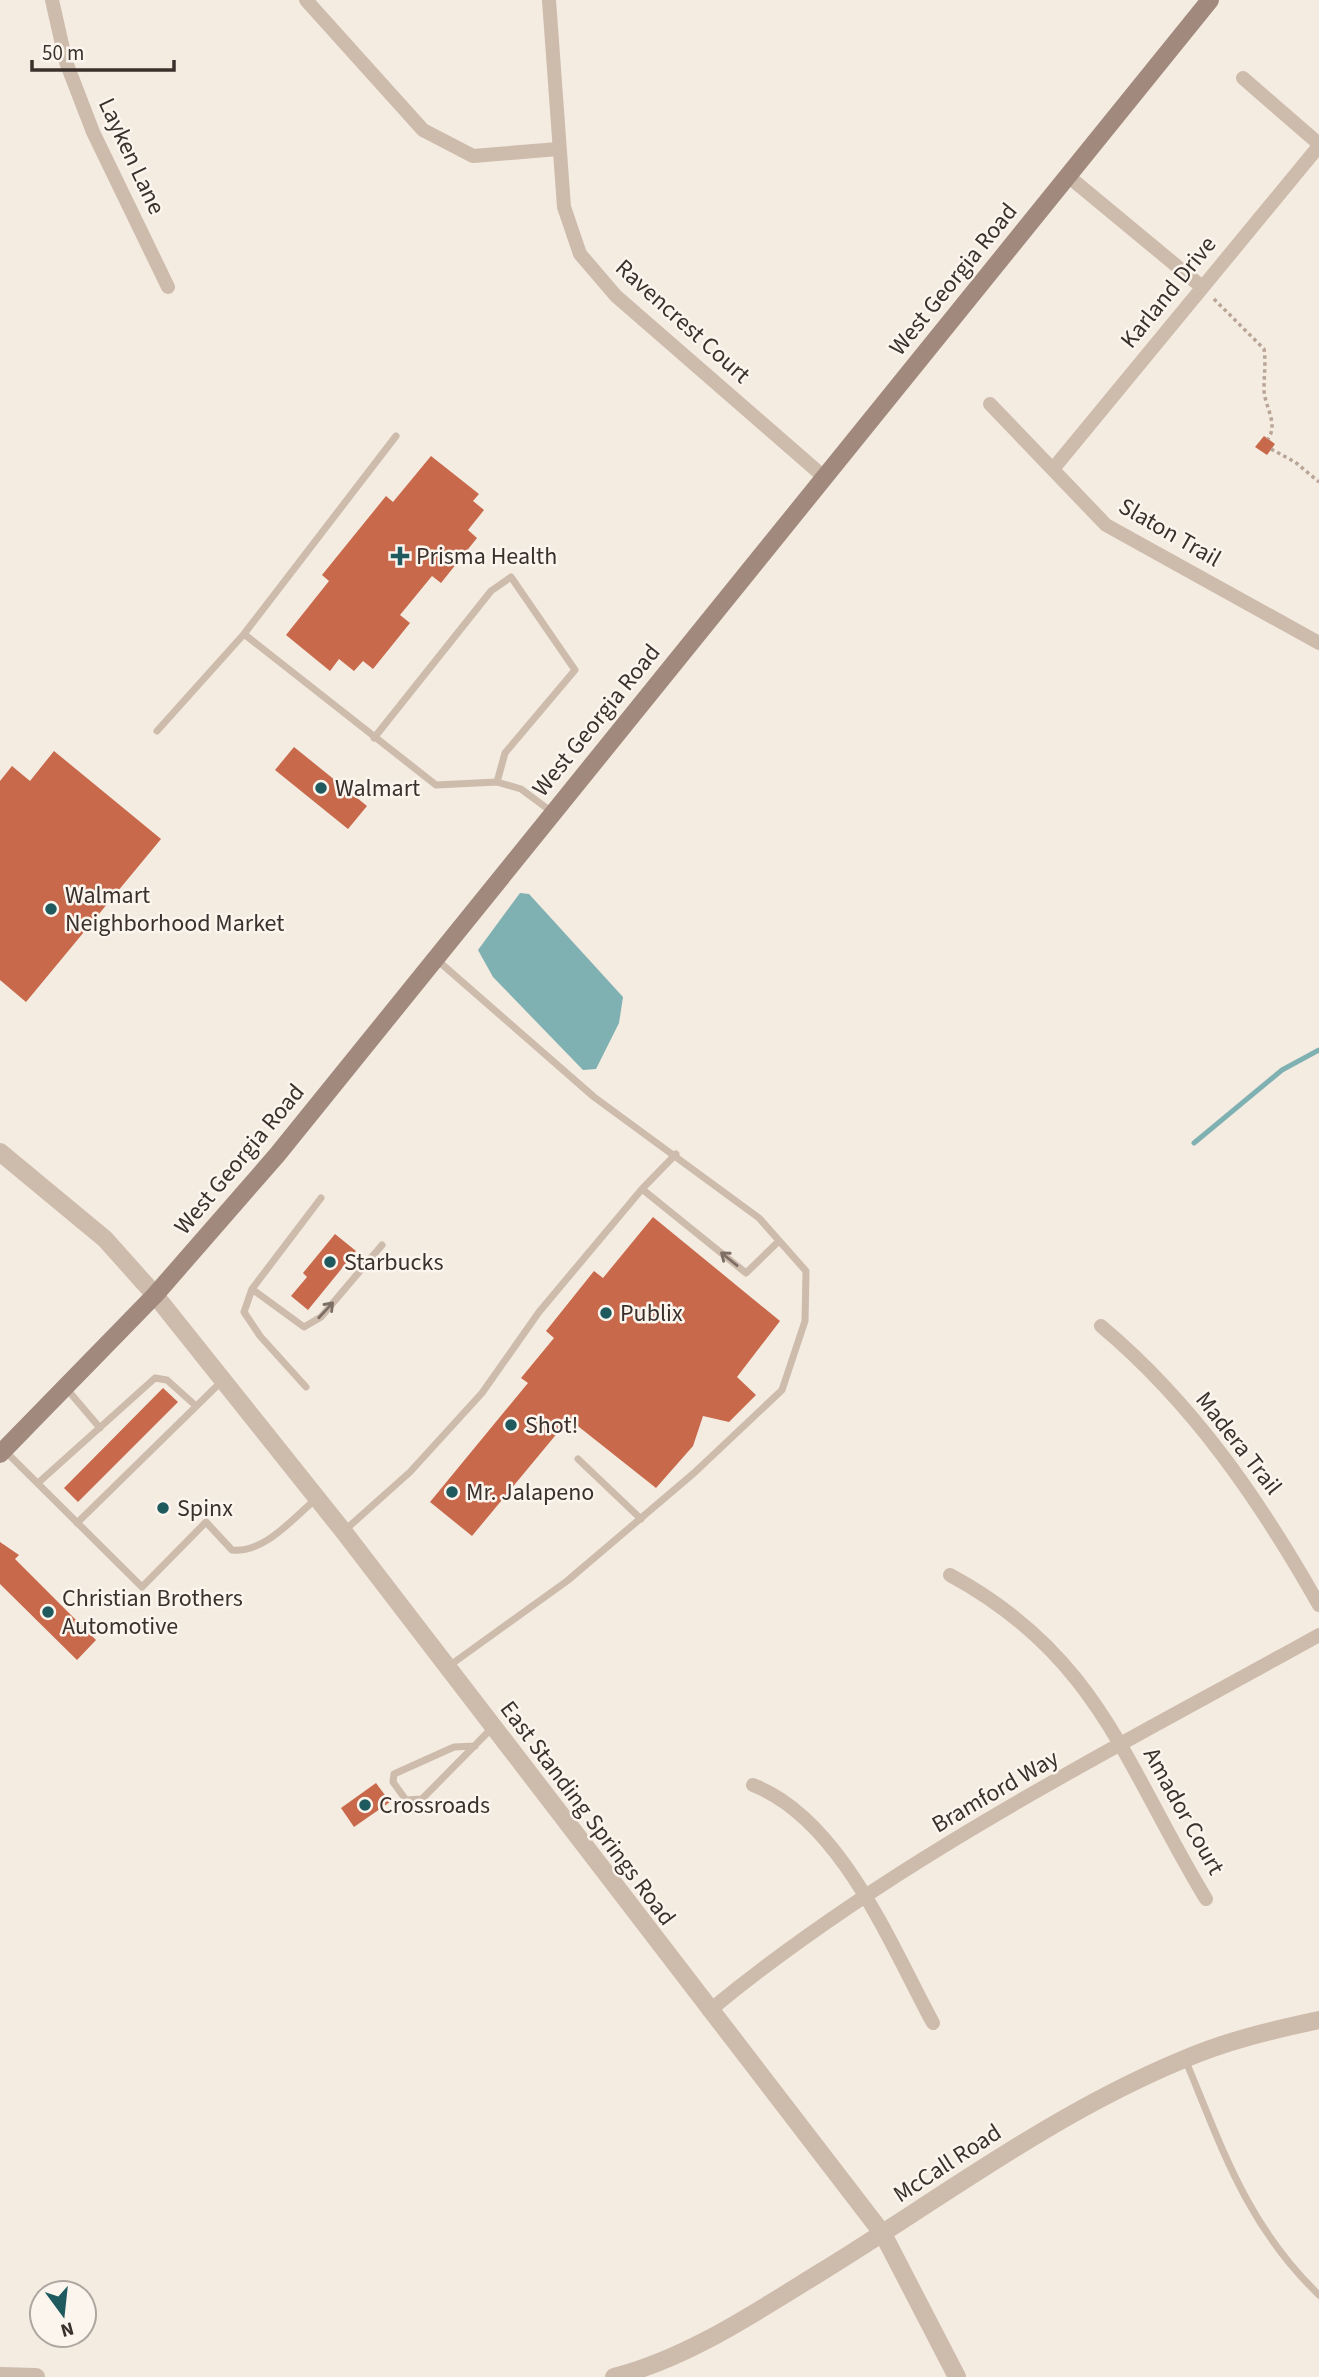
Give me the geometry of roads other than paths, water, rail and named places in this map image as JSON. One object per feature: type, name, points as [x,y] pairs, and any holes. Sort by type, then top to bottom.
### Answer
[{"type":"main road","name":"West Georgia Road","points":[[2,1452],[155,1295],[277,1155],[1210,0]]},
{"type":"street","name":"Layken Lane","points":[[52,0],[66,62],[93,132],[168,287]]},
{"type":"street","points":[[306,0],[423,130],[473,156],[558,149]]},
{"type":"street","name":"Ravencrest Court","points":[[549,0],[564,207],[580,254],[616,296],[824,477]]},
{"type":"street","points":[[1243,78],[1319,145]]},
{"type":"street","name":"Karland Drive","points":[[1053,468],[1319,145]]},
{"type":"street","points":[[1068,176],[1202,287]]},
{"type":"street","name":"Slaton Trail","points":[[990,404],[1106,525],[1319,643]]},
{"type":"street","name":"East Standing Springs Road","points":[[0,1152],[105,1239],[155,1295],[344,1532],[709,2011],[883,2234],[957,2377]]},
{"type":"street","name":"Madera Trail","points":[[1101,1326],[1207,1433],[1279,1534],[1319,1605]]},
{"type":"street","name":"Amador Court","points":[[950,1575],[984,1593],[1039,1636],[1073,1672],[1122,1745],[1206,1899]]},
{"type":"street","name":"Bramford Way","points":[[709,2011],[783,1953],[864,1896],[960,1836],[1319,1635]]},
{"type":"street","points":[[753,1785],[786,1803],[808,1822],[854,1879],[933,2024]]},
{"type":"street","name":"McCall Road","points":[[614,2377],[646,2372],[761,2309],[1070,2114],[1184,2059],[1231,2042],[1319,2020]]},
{"type":"street","points":[[0,2376],[36,2377]]},
{"type":"lane","points":[[158,732],[244,634],[396,436]]},
{"type":"lane","points":[[374,738],[491,591],[511,577],[576,670],[505,753],[497,782]]},
{"type":"lane","points":[[244,634],[436,785],[497,782],[521,789],[553,812]]},
{"type":"lane","points":[[435,958],[594,1097],[676,1154],[759,1218],[806,1271],[805,1321],[782,1390],[567,1581],[447,1667]]},
{"type":"lane","points":[[344,1532],[410,1472],[482,1393],[539,1312],[642,1189],[676,1154]]},
{"type":"lane","points":[[642,1189],[746,1273],[779,1241]]},
{"type":"lane","points":[[306,1387],[260,1336],[244,1312],[252,1289],[321,1198]]},
{"type":"lane","points":[[252,1289],[304,1327],[321,1317],[382,1245]]},
{"type":"lane","points":[[38,1483],[155,1378],[167,1380],[196,1406]]},
{"type":"lane","points":[[78,1523],[223,1380]]},
{"type":"lane","points":[[65,1387],[100,1428]]},
{"type":"lane","points":[[2,1452],[38,1483],[142,1587],[206,1522],[232,1550],[247,1551],[265,1542],[316,1499]]},
{"type":"lane","points":[[578,1459],[641,1518]]},
{"type":"lane","points":[[475,1746],[454,1747],[394,1774],[393,1782],[406,1800],[422,1799],[475,1746],[492,1728]]},
{"type":"lane","points":[[1184,2059],[1243,2197],[1280,2255],[1319,2295]]},
{"type":"water","points":[[520,893],[529,894],[623,997],[619,1023],[596,1069],[583,1070],[493,977],[478,950]]},
{"type":"waterway","points":[[1194,1143],[1282,1070],[1319,1050]]},
{"type":"place","name":"Prisma Health","points":[[400,556]]},
{"type":"place","name":"Walmart","points":[[321,788]]},
{"type":"place","name":"Walmart Neighborhood Market","points":[[51,909]]},
{"type":"place","name":"Starbucks","points":[[330,1262]]},
{"type":"place","name":"Publix","points":[[606,1313]]},
{"type":"place","name":"Shot!","points":[[511,1425]]},
{"type":"place","name":"Mr. Jalapeno","points":[[452,1492]]},
{"type":"place","name":"Spinx","points":[[163,1508]]},
{"type":"place","name":"Christian Brothers Automotive","points":[[48,1612]]},
{"type":"place","name":"Crossroads","points":[[365,1805]]}]
